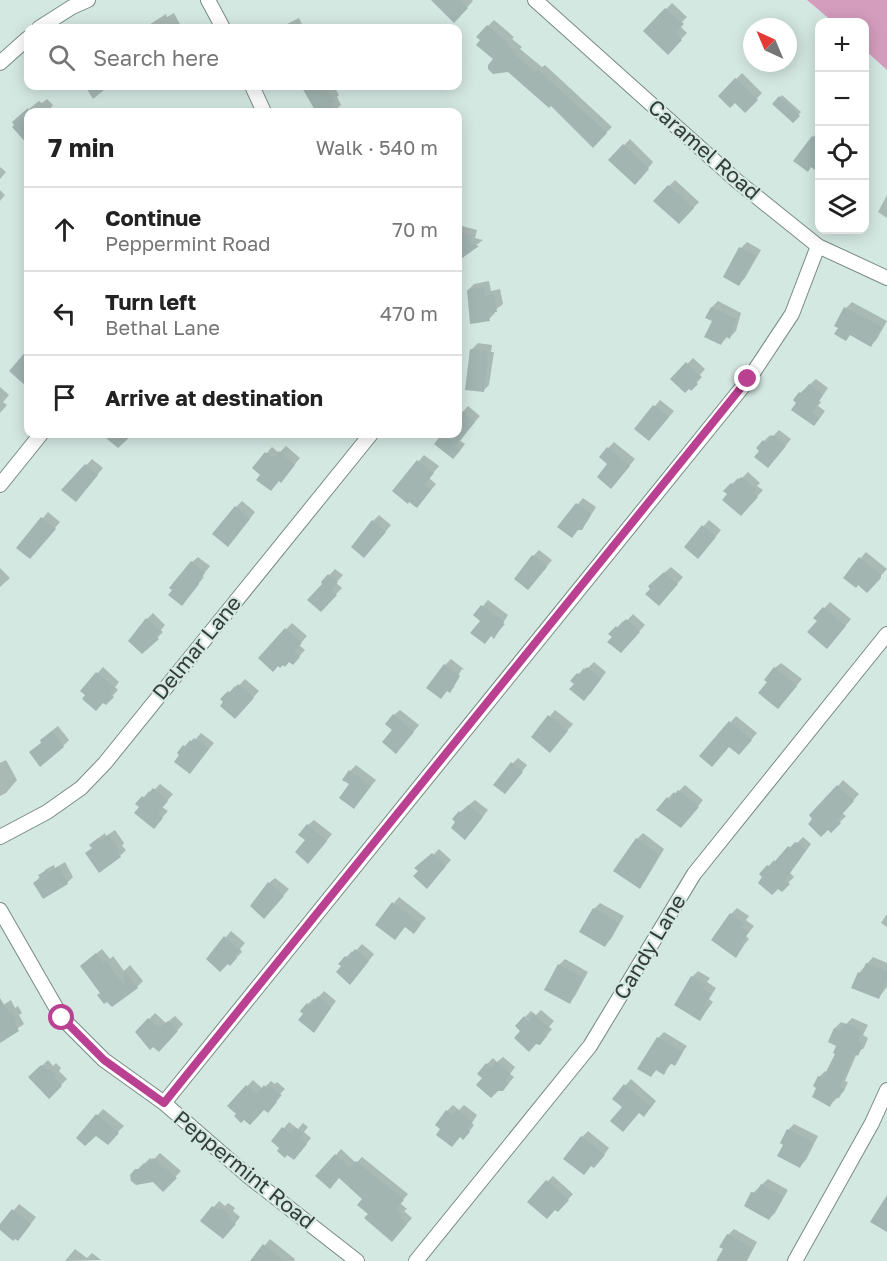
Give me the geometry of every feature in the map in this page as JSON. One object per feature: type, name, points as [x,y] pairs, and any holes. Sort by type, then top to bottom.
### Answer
[{"type":"street","points":[[46,24],[88,0]]},
{"type":"street","points":[[208,0],[221,24]]},
{"type":"street","name":"Caramel Road","points":[[535,0],[737,181],[818,246],[887,278]]},
{"type":"street","points":[[0,63],[24,42]]},
{"type":"street","points":[[254,90],[262,108]]},
{"type":"street","points":[[164,1103],[748,379],[792,314],[818,246]]},
{"type":"street","points":[[0,485],[39,438]]},
{"type":"street","name":"Delmar Lane","points":[[0,837],[47,812],[81,788],[105,763],[368,438]]},
{"type":"street","name":"Candy Lane","points":[[416,1261],[590,1046],[694,874],[887,634]]},
{"type":"street","name":"Peppermint Road","points":[[0,910],[62,1018],[104,1060],[164,1103],[248,1176],[357,1261]]},
{"type":"street","points":[[795,1261],[872,1123],[887,1090]]},
{"type":"shaded area","points":[[807,0],[887,0],[887,70],[869,54],[869,18],[828,18]]},
{"type":"building","points":[[431,0],[460,0],[468,8],[454,23]]},
{"type":"building","points":[[665,8],[682,24],[676,34],[682,40],[668,55],[643,31]]},
{"type":"building","points":[[487,25],[509,44],[507,45],[517,54],[515,55],[535,72],[538,70],[607,133],[593,148],[551,106],[549,108],[508,72],[493,74],[488,69],[493,59],[476,45],[480,40],[476,37]]},
{"type":"building","points":[[735,78],[758,100],[745,113],[735,103],[730,108],[718,96]]},
{"type":"building","points":[[303,90],[327,90],[334,102],[331,104],[334,108],[314,108]]},
{"type":"building","points":[[779,96],[800,116],[793,123],[772,104]]},
{"type":"building","points":[[24,112],[24,140],[12,127],[14,125],[12,122]]},
{"type":"building","points":[[812,136],[815,139],[815,170],[811,167],[808,172],[793,161]]},
{"type":"building","points":[[623,144],[649,169],[635,185],[608,160]]},
{"type":"building","points":[[668,185],[694,208],[679,224],[653,201]]},
{"type":"building","points":[[462,233],[472,236],[470,244],[479,246],[462,258]]},
{"type":"building","points":[[739,247],[756,256],[739,286],[723,277]]},
{"type":"building","points":[[484,287],[485,296],[494,294],[497,312],[488,313],[490,321],[470,324],[467,290]]},
{"type":"building","points":[[711,307],[736,319],[730,339],[725,336],[721,345],[704,337],[712,321],[705,318]]},
{"type":"building","points":[[844,307],[882,327],[871,347],[850,335],[846,341],[834,334],[838,328],[834,326]]},
{"type":"building","points":[[470,349],[487,351],[484,392],[465,390]]},
{"type":"building","points":[[24,354],[24,384],[9,371]]},
{"type":"building","points":[[686,362],[700,376],[695,381],[698,384],[685,393],[670,379]]},
{"type":"building","points":[[809,384],[823,395],[813,413],[820,418],[814,426],[791,410],[796,403],[793,400]]},
{"type":"building","points":[[653,405],[669,417],[649,441],[634,429]]},
{"type":"building","points":[[462,411],[475,422],[455,447],[460,451],[453,459],[434,444],[439,438],[462,438]]},
{"type":"building","points":[[772,435],[786,446],[768,468],[754,457],[759,451],[756,448],[763,440],[766,443]]},
{"type":"building","points":[[106,438],[129,438],[118,448]]},
{"type":"building","points":[[607,447],[630,466],[611,489],[597,477],[607,464],[599,457]]},
{"type":"building","points":[[279,451],[295,465],[281,483],[279,481],[271,491],[256,480],[260,475],[252,468],[265,452],[273,458]]},
{"type":"building","points":[[417,460],[434,473],[424,485],[431,490],[417,508],[392,491]]},
{"type":"building","points":[[85,464],[98,475],[76,502],[61,490]]},
{"type":"building","points":[[741,477],[756,489],[753,493],[758,497],[741,516],[722,500],[727,494],[723,491]]},
{"type":"building","points":[[576,503],[591,514],[582,530],[578,530],[572,538],[557,527]]},
{"type":"building","points":[[235,506],[250,519],[228,547],[212,534]]},
{"type":"building","points":[[41,517],[56,529],[30,559],[16,548]]},
{"type":"building","points":[[372,520],[386,532],[364,558],[351,547]]},
{"type":"building","points":[[702,525],[716,537],[698,559],[684,547]]},
{"type":"building","points":[[532,555],[547,567],[528,590],[514,579]]},
{"type":"building","points":[[859,557],[881,575],[881,578],[867,593],[858,585],[856,588],[843,578]]},
{"type":"building","points":[[191,561],[205,573],[182,606],[168,595],[172,590],[169,588]]},
{"type":"building","points":[[664,572],[678,584],[659,606],[645,594],[650,589],[648,586]]},
{"type":"building","points":[[328,574],[338,582],[331,590],[337,595],[321,612],[307,600]]},
{"type":"building","points":[[481,605],[504,622],[494,639],[491,636],[485,644],[470,633],[480,621],[473,615]]},
{"type":"building","points":[[823,607],[846,626],[827,649],[807,632],[817,621],[813,618]]},
{"type":"building","points":[[146,618],[160,631],[156,636],[159,639],[142,654],[128,641]]},
{"type":"building","points":[[626,619],[640,632],[621,653],[607,642],[612,637],[608,634]]},
{"type":"building","points":[[285,628],[302,643],[294,651],[300,657],[293,665],[289,662],[285,667],[278,666],[273,672],[258,658]]},
{"type":"building","points":[[444,664],[460,676],[450,693],[447,691],[441,699],[426,688]]},
{"type":"building","points":[[587,667],[601,679],[584,701],[569,689],[574,684],[570,681]]},
{"type":"building","points":[[774,667],[797,686],[778,709],[758,693],[767,682],[764,680]]},
{"type":"building","points":[[96,672],[115,688],[110,694],[114,697],[106,705],[103,703],[96,711],[82,699],[85,695],[80,691]]},
{"type":"building","points":[[238,684],[254,698],[235,719],[220,706],[223,702],[220,699]]},
{"type":"building","points":[[393,714],[414,732],[396,754],[382,742],[392,730],[385,724]]},
{"type":"building","points":[[548,715],[568,731],[550,753],[531,737]]},
{"type":"building","points":[[729,721],[752,740],[739,755],[729,747],[712,767],[699,756]]},
{"type":"building","points":[[52,731],[64,747],[40,767],[29,752]]},
{"type":"building","points":[[194,738],[209,749],[190,774],[174,762],[183,745],[186,747]]},
{"type":"building","points":[[511,762],[523,772],[505,794],[493,785]]},
{"type":"building","points":[[349,770],[371,786],[354,809],[339,798],[349,784],[342,780]]},
{"type":"building","points":[[837,785],[854,801],[837,820],[841,823],[831,833],[828,830],[821,837],[808,824],[812,819],[809,815]]},
{"type":"building","points":[[153,788],[168,801],[158,813],[163,818],[154,829],[134,813],[139,807],[135,804],[142,796],[145,798]]},
{"type":"building","points":[[678,790],[699,807],[681,828],[656,810],[667,797],[670,800]]},
{"type":"building","points":[[468,805],[483,817],[465,840],[451,828],[455,822],[452,819]]},
{"type":"building","points":[[307,824],[327,841],[308,864],[295,852],[305,840],[298,835]]},
{"type":"building","points":[[108,835],[119,850],[117,852],[121,857],[99,873],[85,853],[92,848],[89,845],[98,838],[100,841]]},
{"type":"building","points":[[636,838],[659,855],[640,889],[613,871]]},
{"type":"building","points":[[796,842],[806,850],[785,880],[790,884],[782,892],[778,889],[772,895],[758,883],[762,877],[759,874],[767,865],[770,867],[788,846],[791,848]]},
{"type":"building","points":[[432,853],[446,866],[427,889],[413,876],[418,871],[414,868]]},
{"type":"building","points":[[59,867],[68,884],[43,899],[33,883],[40,878],[38,875],[47,870],[49,873]]},
{"type":"building","points":[[268,882],[284,896],[264,919],[250,906]]},
{"type":"building","points":[[392,902],[421,924],[414,934],[405,927],[395,940],[375,925]]},
{"type":"building","points":[[593,908],[619,923],[605,947],[579,932]]},
{"type":"building","points":[[730,913],[744,923],[741,927],[749,932],[741,943],[744,945],[736,958],[711,940]]},
{"type":"building","points":[[224,936],[240,950],[230,966],[228,964],[220,972],[206,959]]},
{"type":"building","points":[[355,949],[369,961],[350,985],[336,972],[341,966],[338,964],[345,956],[348,958]]},
{"type":"building","points":[[96,953],[103,963],[106,961],[125,986],[124,970],[138,988],[112,1007],[107,1002],[104,1004],[97,995],[100,993],[80,966]]},
{"type":"building","points":[[866,963],[887,971],[887,980],[879,999],[851,988],[858,972],[861,974]]},
{"type":"building","points":[[558,964],[583,978],[570,1004],[544,990]]},
{"type":"building","points":[[691,976],[705,984],[702,988],[711,994],[704,1006],[708,1008],[700,1021],[674,1005]]},
{"type":"building","points":[[318,996],[331,1008],[314,1033],[298,1020],[303,1014],[300,1011],[307,1003],[310,1006]]},
{"type":"building","points":[[0,998],[9,1013],[11,1011],[17,1020],[14,1022],[19,1031],[0,1043]]},
{"type":"building","points":[[534,1015],[549,1028],[544,1033],[547,1036],[540,1045],[536,1044],[529,1052],[514,1038],[520,1031],[515,1026],[524,1016],[529,1021]]},
{"type":"building","points":[[148,1018],[159,1028],[168,1021],[178,1031],[159,1052],[153,1047],[150,1050],[135,1032]]},
{"type":"building","points":[[844,1023],[863,1031],[858,1041],[863,1044],[858,1056],[854,1054],[840,1087],[844,1089],[839,1098],[834,1098],[830,1107],[812,1097],[816,1088],[813,1086],[818,1076],[823,1078],[835,1054],[833,1053],[836,1046],[828,1042],[834,1028],[841,1031]]},
{"type":"building","points":[[657,1037],[683,1052],[675,1066],[670,1063],[664,1075],[656,1070],[651,1077],[637,1069]]},
{"type":"building","points":[[496,1062],[510,1074],[505,1080],[509,1083],[503,1091],[498,1091],[491,1098],[476,1085],[482,1078],[477,1074],[486,1063],[491,1068]]},
{"type":"building","points":[[41,1065],[47,1070],[49,1068],[56,1075],[54,1077],[62,1086],[49,1099],[28,1077]]},
{"type":"building","points":[[624,1084],[651,1107],[644,1117],[639,1113],[623,1132],[610,1121],[622,1107],[612,1099]]},
{"type":"building","points":[[246,1085],[257,1094],[264,1085],[268,1089],[270,1086],[280,1095],[268,1113],[264,1110],[250,1125],[244,1120],[241,1123],[234,1116],[236,1114],[227,1106]]},
{"type":"building","points":[[446,1110],[453,1115],[457,1110],[472,1122],[467,1129],[470,1132],[463,1140],[460,1137],[452,1147],[436,1135],[440,1129],[435,1125]]},
{"type":"building","points":[[96,1114],[119,1133],[108,1145],[96,1136],[85,1146],[76,1138]]},
{"type":"building","points":[[282,1127],[291,1134],[296,1128],[303,1133],[299,1138],[307,1144],[294,1160],[287,1155],[285,1158],[271,1141]]},
{"type":"building","points":[[787,1129],[813,1142],[800,1168],[777,1156],[783,1145],[780,1143]]},
{"type":"building","points":[[581,1136],[605,1155],[594,1168],[591,1166],[584,1175],[563,1159]]},
{"type":"building","points":[[335,1154],[350,1168],[356,1161],[404,1200],[396,1209],[402,1215],[400,1218],[407,1224],[392,1242],[364,1218],[368,1214],[357,1205],[362,1199],[339,1178],[330,1189],[315,1176]]},
{"type":"building","points":[[153,1158],[177,1178],[163,1192],[153,1182],[136,1185],[131,1181],[130,1175],[135,1169],[144,1163],[146,1166]]},
{"type":"building","points":[[546,1180],[569,1200],[558,1212],[555,1210],[547,1219],[527,1202]]},
{"type":"building","points":[[761,1184],[783,1196],[769,1220],[744,1206],[751,1192],[756,1193]]},
{"type":"building","points":[[887,1195],[887,1232],[870,1222]]},
{"type":"building","points":[[212,1206],[219,1211],[221,1208],[236,1224],[223,1239],[200,1221]]},
{"type":"building","points":[[12,1209],[31,1224],[18,1241],[15,1239],[13,1241],[0,1230],[0,1224]]},
{"type":"building","points":[[727,1234],[753,1248],[745,1261],[716,1261],[723,1249],[719,1247]]},
{"type":"building","points":[[263,1244],[284,1261],[250,1261]]},
{"type":"route","points":[[62,1018],[104,1060],[164,1103],[748,379]]}]
